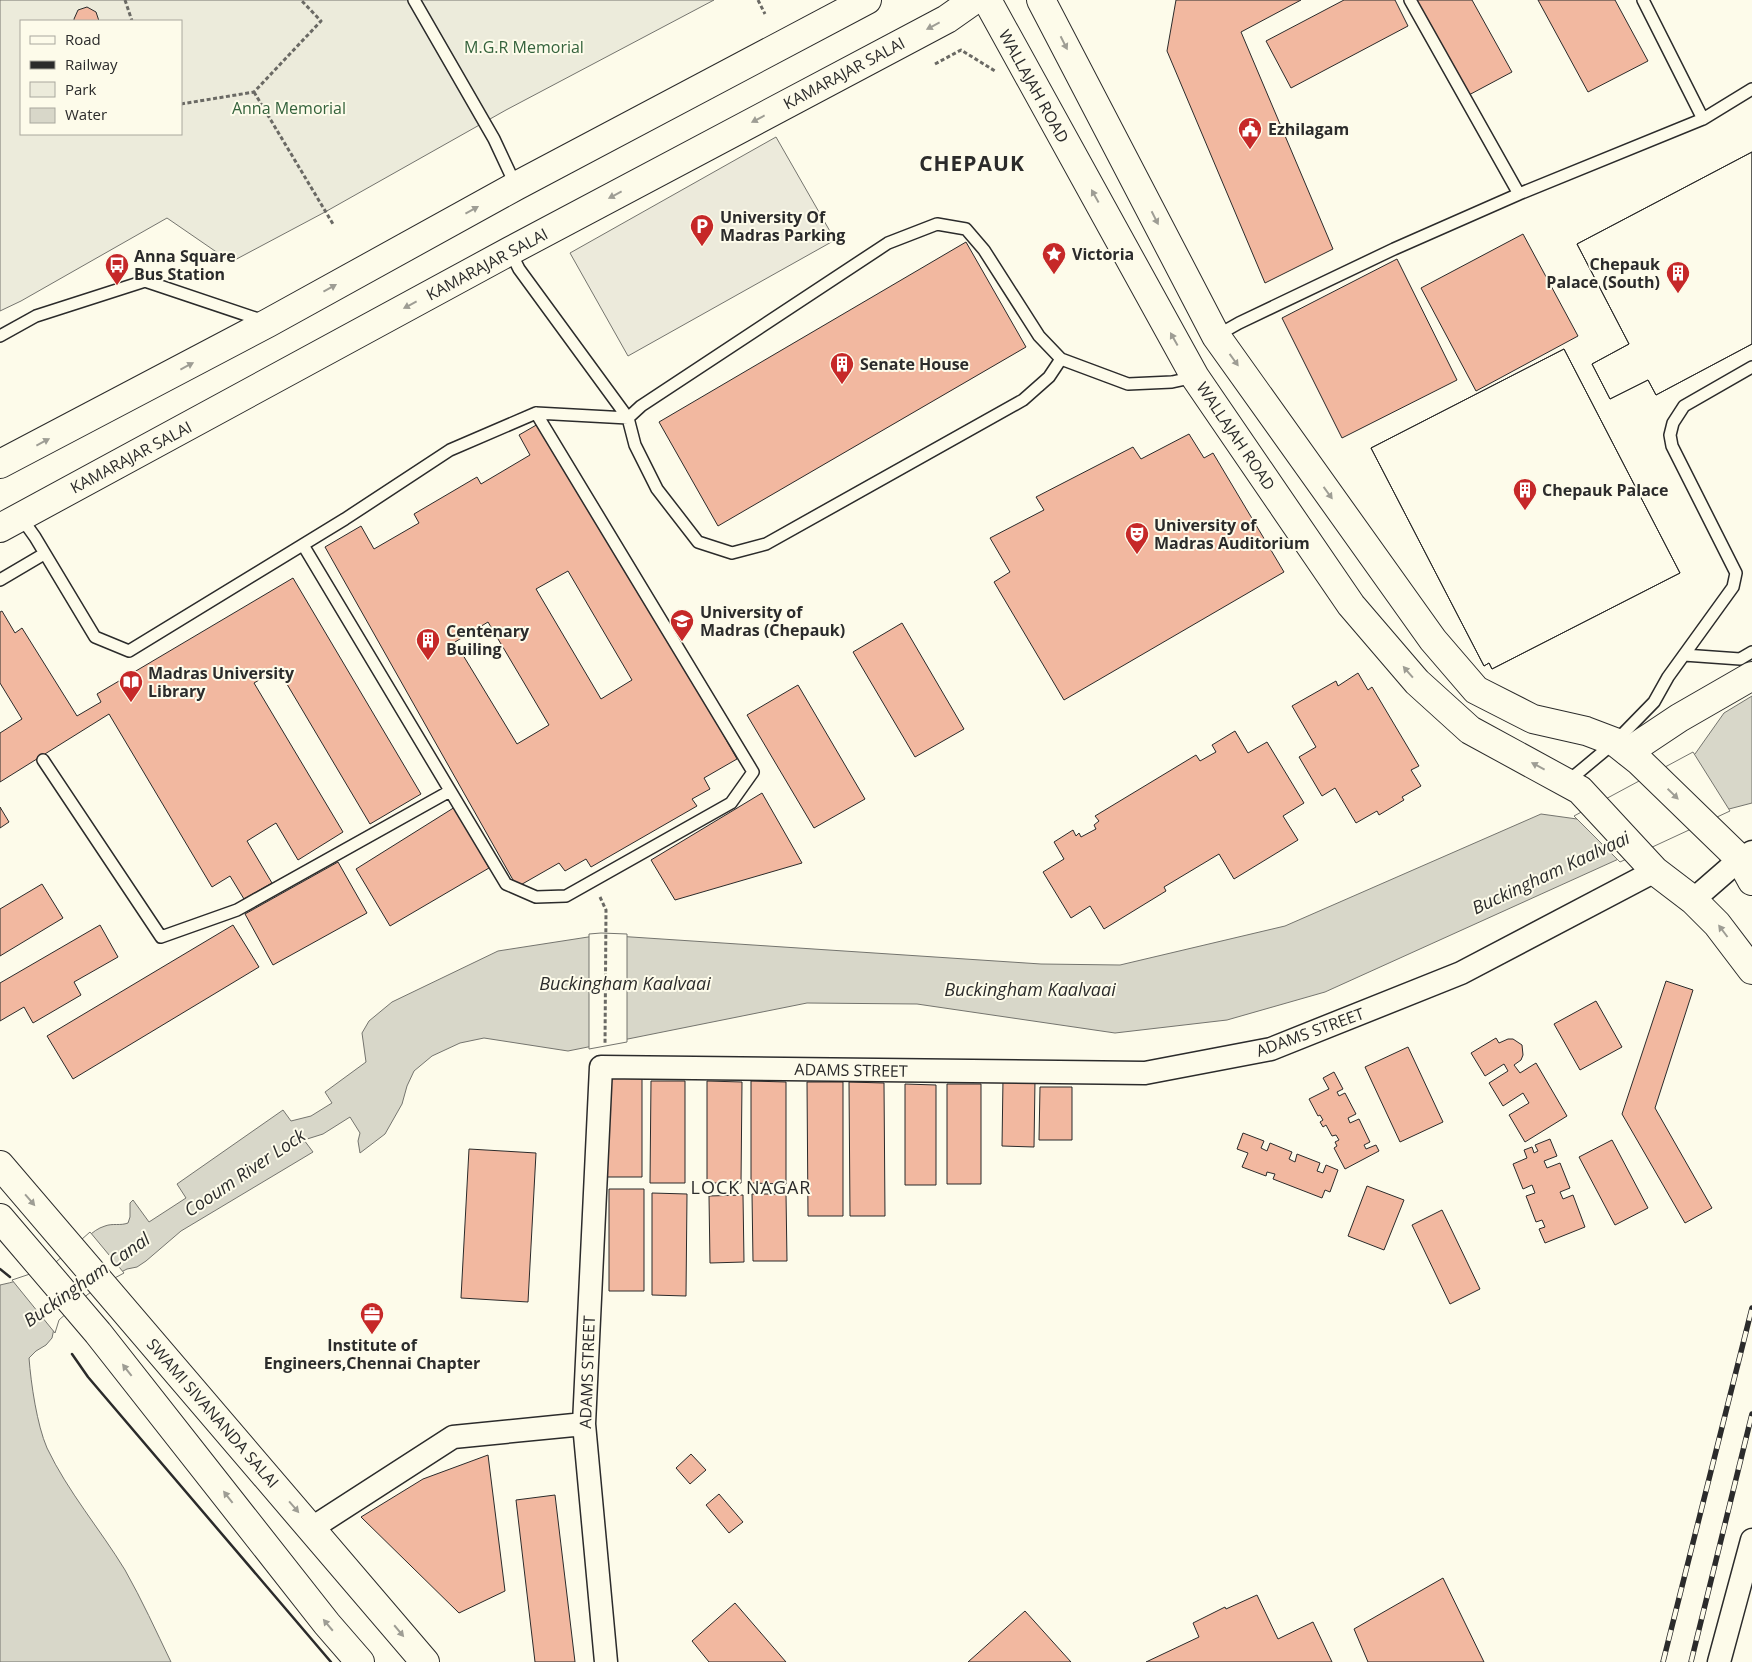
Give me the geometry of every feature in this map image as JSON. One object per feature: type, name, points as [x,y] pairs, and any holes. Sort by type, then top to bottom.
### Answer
[{"type":"main road","points":[[0,464],[268,323],[516,186],[867,0]]},
{"type":"main road","name":"KAMARAJAR SALAI","points":[[10,522],[510,251],[947,18],[974,0]]},
{"type":"main road","name":"WALLAJAH ROAD","points":[[987,0],[1195,377],[1351,605],[1417,682],[1470,730],[1574,786],[1655,871]]},
{"type":"main road","points":[[1041,0],[1216,336],[1433,640],[1476,690],[1533,718],[1586,731],[1628,752],[1748,864]]},
{"type":"main road","points":[[1628,752],[1679,718],[1752,676]]},
{"type":"main road","points":[[1655,871],[1693,900],[1717,924],[1752,970]]},
{"type":"main road","name":"SWAMI SIVANANDA SALAI","points":[[0,1165],[425,1662]]},
{"type":"main road","points":[[0,1218],[98,1333],[327,1624],[360,1662]]},
{"type":"street","points":[[1693,900],[1748,864]]},
{"type":"street","name":"ADAMS STREET","points":[[606,1662],[584,1424],[601,1067],[1145,1074],[1271,1049],[1461,973],[1655,871]]},
{"type":"street","points":[[312,1528],[454,1437],[584,1424]]},
{"type":"street","points":[[1718,1662],[1752,1540]]},
{"type":"lane","points":[[414,0],[494,139],[516,186]]},
{"type":"lane","points":[[1410,0],[1519,194]]},
{"type":"lane","points":[[1643,0],[1703,119]]},
{"type":"lane","points":[[1216,336],[1239,323],[1394,249],[1519,194],[1703,119],[1752,89]]},
{"type":"lane","points":[[10,522],[44,554],[95,637],[129,652],[302,545],[450,450],[536,413],[628,418],[641,406],[888,243],[937,224],[966,229],[984,250],[1038,336],[1061,359],[1128,384],[1172,382],[1195,377]]},
{"type":"lane","points":[[510,251],[519,268],[628,418],[634,445],[657,489],[698,542],[732,552],[766,544],[1023,400],[1049,377],[1061,359]]},
{"type":"lane","points":[[0,336],[36,316],[145,281],[268,323]]},
{"type":"lane","points":[[1574,786],[1628,752],[1654,702],[1684,655],[1733,587],[1736,573],[1672,446],[1670,435],[1673,423],[1684,406],[1752,367]]},
{"type":"lane","points":[[302,545],[506,884],[536,897],[566,896],[731,802],[752,772],[536,413]]},
{"type":"lane","points":[[0,580],[44,554]]},
{"type":"lane","points":[[1684,655],[1740,659],[1752,652]]},
{"type":"lane","points":[[43,760],[161,937],[237,910],[450,791]]},
{"type":"path","points":[[125,0],[132,20]]},
{"type":"path","points":[[182,104],[254,92],[321,22],[301,0]]},
{"type":"path","points":[[758,0],[765,14]]},
{"type":"path","points":[[935,64],[960,50],[996,72]]},
{"type":"path","points":[[254,92],[333,224]]},
{"type":"path","points":[[605,1054],[606,918]]},
{"type":"green space","name":"Anna Memorial","points":[[0,0],[714,0],[506,110],[325,212],[231,262],[167,218],[0,311]]},
{"type":"shaded area","name":"University Of Madras Parking","points":[[776,137],[835,240],[628,356],[570,253]]},
{"type":"water","points":[[1752,696],[1752,803],[1729,809],[1325,992],[1227,1020],[1115,1033],[917,1004],[807,1003],[568,1051],[484,1038],[460,1043],[432,1056],[414,1071],[402,1104],[385,1134],[360,1153],[358,1141],[360,1133],[350,1117],[323,1134],[304,1140],[313,1152],[181,1231],[137,1267],[127,1269],[96,1285],[56,1319],[52,1338],[29,1358],[35,1404],[43,1439],[55,1464],[74,1495],[125,1570],[171,1662],[0,1662],[0,1285],[28,1277],[55,1264],[100,1228],[108,1225],[128,1223],[130,1203],[133,1200],[149,1222],[186,1198],[177,1184],[283,1110],[291,1121],[311,1116],[332,1103],[325,1092],[366,1062],[362,1033],[369,1021],[392,1002],[498,951],[601,935],[1041,964],[1120,965],[1285,926],[1541,814],[1577,819],[1695,754],[1724,713]]},
{"type":"pier","points":[[1693,752],[1730,811],[1620,862],[1574,816]]},
{"type":"pier","points":[[589,934],[627,934],[627,1042],[589,1049]]},
{"type":"pier","points":[[90,1232],[124,1273],[87,1295],[59,1320],[55,1333],[12,1280],[36,1272],[56,1262]]},
{"type":"building","name":"Ezhilagam","points":[[1176,0],[1301,0],[1241,32],[1333,249],[1265,283],[1167,51]]},
{"type":"building","points":[[1344,0],[1395,0],[1408,26],[1291,88],[1266,41]]},
{"type":"building","points":[[1414,0],[1472,0],[1512,72],[1467,96]]},
{"type":"building","points":[[1538,0],[1615,0],[1648,61],[1588,92]]},
{"type":"building","points":[[87,7],[96,12],[99,20],[74,20],[78,10]]},
{"type":"building","name":"Chepauk Palace (South)","points":[[1752,152],[1752,344],[1656,395],[1648,380],[1610,399],[1592,364],[1629,344],[1577,244]]},
{"type":"building","name":"Chepauk Palace (South)","points":[[1752,152],[1752,344],[1656,395],[1648,380],[1610,399],[1592,364],[1629,344],[1577,244]]},
{"type":"building","points":[[1523,234],[1578,336],[1476,391],[1421,288]]},
{"type":"building","name":"Senate House","points":[[966,242],[1026,347],[718,526],[659,422]]},
{"type":"building","points":[[1397,259],[1457,380],[1342,438],[1282,318]]},
{"type":"building","name":"Chepauk Palace","points":[[1564,349],[1680,573],[1492,669],[1489,663],[1484,666],[1371,448]]},
{"type":"building","name":"Chepauk Palace","points":[[1564,349],[1680,573],[1492,669],[1489,663],[1484,666],[1371,448]]},
{"type":"building","name":"Centenary Builing","points":[[545,420],[737,759],[704,778],[710,789],[692,799],[697,806],[591,867],[586,859],[565,871],[559,863],[517,887],[325,547],[361,526],[374,549],[419,523],[414,514],[477,477],[481,484],[530,455],[519,435]],"holes":[[[568,571],[632,680],[601,699],[536,589]],[[488,622],[549,725],[517,744],[455,642]]]},
{"type":"building","name":"University of Madras Auditorium","points":[[1189,434],[1204,458],[1213,453],[1284,572],[1064,700],[994,582],[1010,572],[990,538],[1044,510],[1036,497],[1133,447],[1141,459]]},
{"type":"building","points":[[293,578],[421,794],[370,824],[278,669],[254,683],[343,832],[298,860],[276,823],[247,841],[272,883],[244,899],[230,876],[212,887],[109,714],[0,782],[0,733],[22,719],[0,683],[0,612],[2,611],[15,633],[22,628],[77,716],[101,702],[97,694]]},
{"type":"building","points":[[902,623],[964,729],[915,757],[853,652]]},
{"type":"building","points":[[1358,673],[1368,690],[1372,687],[1419,766],[1411,770],[1421,786],[1402,797],[1404,800],[1379,815],[1377,811],[1356,823],[1335,788],[1322,796],[1299,757],[1316,747],[1292,706],[1336,681],[1338,686]]},
{"type":"building","points":[[798,685],[865,799],[814,828],[747,715]]},
{"type":"building","points":[[1235,731],[1248,753],[1267,742],[1304,803],[1283,816],[1298,840],[1234,879],[1219,854],[1164,887],[1166,891],[1104,929],[1090,906],[1071,918],[1043,872],[1064,859],[1054,842],[1073,830],[1076,836],[1079,833],[1081,837],[1096,829],[1094,825],[1099,821],[1095,816],[1196,755],[1200,761],[1216,752],[1212,745]]},
{"type":"building","points":[[762,793],[802,863],[675,900],[651,860]]},
{"type":"building","points":[[0,807],[9,822],[0,828]]},
{"type":"building","points":[[455,807],[489,868],[390,926],[356,869]]},
{"type":"building","points":[[338,862],[367,913],[273,965],[245,914]]},
{"type":"building","points":[[42,884],[63,918],[0,956],[0,909]]},
{"type":"building","points":[[100,925],[118,957],[74,982],[81,995],[33,1023],[24,1007],[0,1021],[0,983]]},
{"type":"building","points":[[233,925],[259,967],[73,1079],[47,1036]]},
{"type":"building","points":[[1666,981],[1693,990],[1655,1108],[1712,1208],[1685,1223],[1622,1114]]},
{"type":"building","points":[[1596,1001],[1622,1047],[1580,1070],[1554,1024]]},
{"type":"building","points":[[1496,1038],[1499,1043],[1513,1039],[1522,1045],[1523,1055],[1521,1060],[1514,1065],[1520,1073],[1536,1063],[1567,1116],[1525,1142],[1509,1115],[1529,1103],[1523,1093],[1503,1106],[1489,1083],[1508,1071],[1504,1064],[1485,1076],[1471,1053]]},
{"type":"building","points":[[1408,1047],[1443,1122],[1400,1142],[1365,1067]]},
{"type":"building","points":[[1334,1072],[1343,1089],[1337,1092],[1339,1096],[1345,1093],[1356,1114],[1348,1118],[1350,1123],[1359,1119],[1370,1142],[1364,1145],[1366,1149],[1376,1145],[1379,1151],[1345,1169],[1334,1148],[1337,1146],[1335,1142],[1339,1140],[1336,1135],[1332,1136],[1326,1125],[1323,1127],[1320,1122],[1323,1120],[1320,1115],[1318,1116],[1309,1099],[1329,1089],[1323,1078]]},
{"type":"building","points":[[608,1075],[642,1075],[642,1177],[607,1177]]},
{"type":"building","points":[[1003,1079],[1035,1080],[1034,1147],[1002,1146]]},
{"type":"building","points":[[651,1081],[685,1081],[685,1183],[650,1183]]},
{"type":"building","points":[[707,1081],[742,1082],[741,1183],[707,1183]]},
{"type":"building","points":[[751,1081],[786,1082],[786,1184],[751,1183]]},
{"type":"building","points":[[807,1082],[843,1082],[843,1216],[808,1216]]},
{"type":"building","points":[[849,1082],[884,1083],[885,1216],[850,1216]]},
{"type":"building","points":[[905,1084],[936,1085],[936,1185],[905,1185]]},
{"type":"building","points":[[947,1084],[981,1084],[981,1184],[947,1184]]},
{"type":"building","points":[[1040,1087],[1072,1087],[1072,1140],[1039,1140]]},
{"type":"building","points":[[1243,1133],[1264,1141],[1261,1148],[1267,1151],[1270,1143],[1292,1152],[1289,1159],[1295,1162],[1297,1154],[1320,1163],[1317,1171],[1323,1173],[1326,1165],[1338,1170],[1330,1192],[1325,1190],[1322,1198],[1273,1179],[1275,1174],[1267,1172],[1266,1176],[1242,1167],[1248,1153],[1237,1149]]},
{"type":"building","points":[[1550,1139],[1557,1156],[1544,1161],[1547,1168],[1560,1163],[1570,1188],[1560,1192],[1563,1199],[1573,1195],[1585,1227],[1545,1243],[1539,1229],[1545,1227],[1542,1220],[1536,1222],[1526,1196],[1535,1193],[1532,1185],[1523,1189],[1513,1164],[1527,1158],[1524,1150],[1532,1147],[1534,1153],[1538,1151],[1535,1145]]},
{"type":"building","points":[[1612,1140],[1648,1208],[1615,1225],[1579,1157]]},
{"type":"building","points":[[469,1149],[536,1153],[528,1302],[461,1298]]},
{"type":"building","points":[[1367,1186],[1404,1200],[1384,1250],[1348,1236]]},
{"type":"building","points":[[609,1189],[644,1189],[644,1291],[609,1291]]},
{"type":"building","points":[[652,1193],[687,1194],[686,1296],[652,1295]]},
{"type":"building","points":[[752,1194],[786,1194],[787,1261],[753,1261]]},
{"type":"building","points":[[743,1195],[744,1262],[710,1263],[709,1196]]},
{"type":"building","points":[[1442,1210],[1480,1289],[1450,1304],[1412,1225]]},
{"type":"building","points":[[691,1454],[706,1470],[690,1484],[676,1468]]},
{"type":"building","points":[[488,1455],[505,1591],[459,1613],[361,1517],[423,1479]]},
{"type":"building","points":[[719,1494],[743,1522],[729,1533],[706,1505]]},
{"type":"building","points":[[555,1495],[575,1662],[535,1662],[516,1500]]},
{"type":"building","points":[[1443,1578],[1484,1662],[1368,1662],[1354,1629]]},
{"type":"building","points":[[1257,1595],[1278,1639],[1313,1622],[1332,1662],[1146,1662],[1199,1637],[1193,1623],[1225,1607],[1226,1609]]},
{"type":"building","points":[[735,1603],[786,1662],[709,1662],[692,1641]]},
{"type":"building","points":[[1025,1611],[1071,1662],[968,1662]]},
{"type":"railway","points":[[1663,1662],[1752,1308]]},
{"type":"railway","points":[[1691,1662],[1752,1414]]},
{"type":"wall","points":[[0,1269],[10,1277]]},
{"type":"wall","points":[[72,1354],[88,1377],[331,1662]]},
{"type":"place","name":"Ezhilagam","points":[[1250,150]]},
{"type":"place","name":"University Of Madras Parking","points":[[702,247]]},
{"type":"place","name":"Victoria","points":[[1054,275]]},
{"type":"place","name":"Anna Square Bus Station","points":[[117,286]]},
{"type":"place","name":"Chepauk Palace (South)","points":[[1678,294]]},
{"type":"place","name":"Senate House","points":[[842,385]]},
{"type":"place","name":"Chepauk Palace","points":[[1525,511]]},
{"type":"place","name":"University of Madras Auditorium","points":[[1137,555]]},
{"type":"place","name":"University of Madras (Chepauk)","points":[[682,642]]},
{"type":"place","name":"Centenary Builing","points":[[428,661]]},
{"type":"place","name":"Madras University Library","points":[[131,703]]},
{"type":"place","name":"Institute of Engineers,Chennai Chapter","points":[[372,1335]]},
{"type":"district","name":"CHEPAUK","points":[[972,164]]},
{"type":"district","name":"LOCK NAGAR","points":[[751,1188]]},
{"type":"park label","name":"M.G.R Memorial","points":[[524,47]]},
{"type":"water label","name":"Buckingham Kaalvaai","points":[[1551,873]]},
{"type":"water label","name":"Buckingham Kaalvaai","points":[[625,984]]},
{"type":"water label","name":"Buckingham Kaalvaai","points":[[1030,990]]},
{"type":"water label","name":"Cooum River Lock","points":[[245,1173]]},
{"type":"water label","name":"Buckingham Canal","points":[[87,1280]]}]
